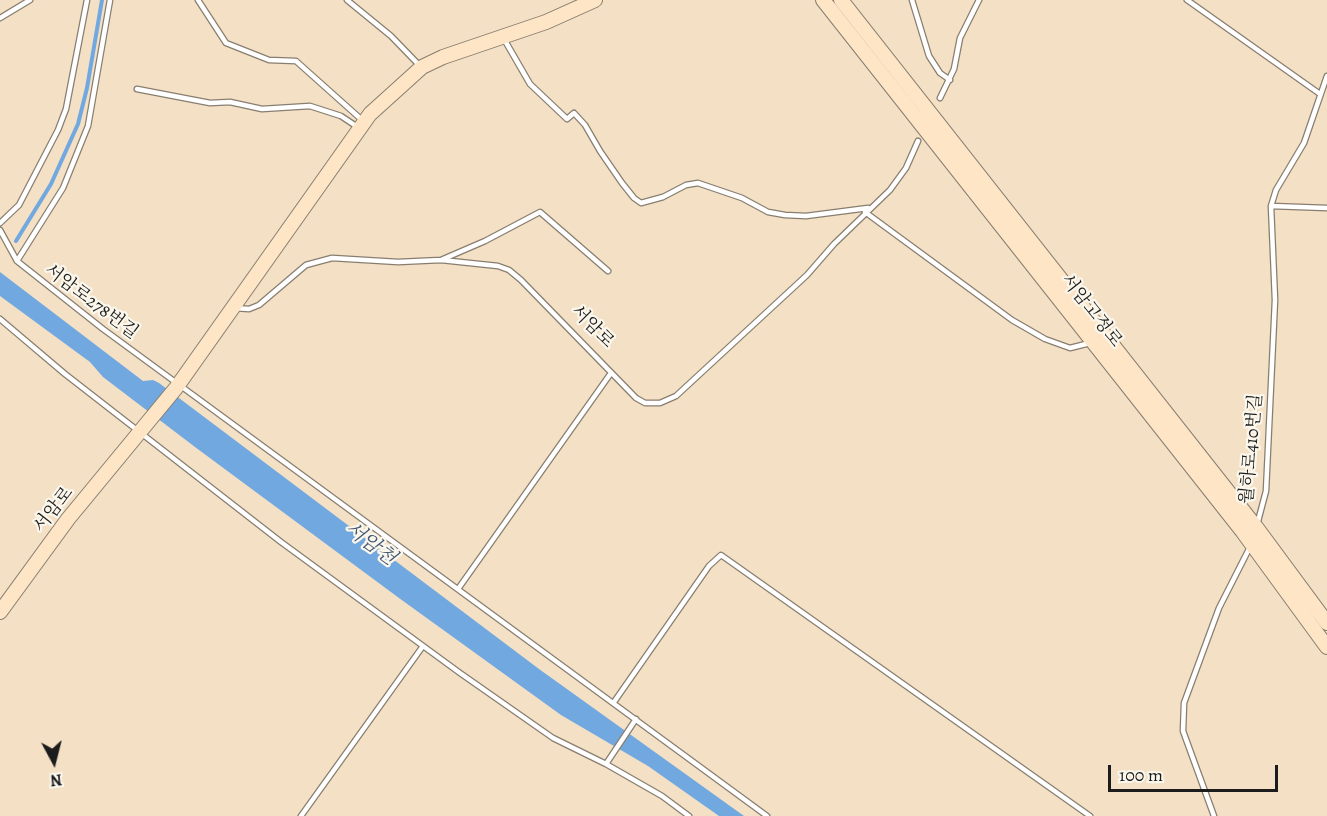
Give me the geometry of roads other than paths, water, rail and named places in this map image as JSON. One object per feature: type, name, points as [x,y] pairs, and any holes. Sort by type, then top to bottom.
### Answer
[{"type":"main road","name":"서암로","points":[[0,612],[68,519],[177,386],[361,125],[396,88],[422,68],[473,45],[546,22],[595,0]]},
{"type":"main road","name":"서암고정로","points":[[824,0],[1252,543],[1327,647]]},
{"type":"main road","name":"서암고정로","points":[[841,0],[1256,527],[1327,623]]},
{"type":"lane","points":[[0,18],[30,0]]},
{"type":"lane","points":[[0,223],[19,205],[58,130],[66,109],[87,0]]},
{"type":"lane","points":[[16,261],[63,188],[88,126],[110,0]]},
{"type":"lane","points":[[198,0],[226,43],[269,60],[296,61],[361,125]]},
{"type":"lane","points":[[347,0],[391,36],[422,68]]},
{"type":"lane","points":[[912,0],[929,56],[940,73],[950,80]]},
{"type":"lane","points":[[940,98],[950,80],[960,38],[979,0]]},
{"type":"lane","points":[[1187,0],[1320,94]]},
{"type":"lane","points":[[503,36],[530,84],[567,118],[574,113],[585,125],[622,183],[641,203],[663,197],[686,185],[698,183],[742,198],[768,212],[785,215],[806,216],[870,208]]},
{"type":"lane","name":"월하로410번길","points":[[1215,816],[1183,731],[1184,703],[1219,608],[1252,543],[1266,491],[1275,300],[1270,206],[1276,190],[1304,143],[1327,76]]},
{"type":"lane","points":[[137,89],[210,103],[230,102],[262,109],[310,106],[361,125]]},
{"type":"lane","name":"서암로","points":[[232,308],[249,309],[259,305],[306,265],[318,260],[332,258],[398,262],[441,260],[498,266],[509,270],[636,398],[645,403],[660,403],[676,396],[807,275],[898,179],[918,141]]},
{"type":"lane","points":[[1270,206],[1327,208]]},
{"type":"lane","points":[[441,260],[485,242],[540,212],[608,271]]},
{"type":"lane","points":[[865,212],[1012,320],[1045,339],[1070,348],[1093,342]]},
{"type":"lane","name":"서암로278번길","points":[[0,230],[16,261],[177,386],[614,702],[767,816]]},
{"type":"lane","points":[[0,319],[140,433],[281,542],[423,646],[554,738],[607,761],[689,816]]},
{"type":"lane","points":[[458,589],[612,373]]},
{"type":"lane","points":[[614,702],[709,566],[721,555],[1090,816]]},
{"type":"lane","points":[[301,816],[423,646]]},
{"type":"lane","points":[[607,761],[636,719]]},
{"type":"water","name":"서암천","points":[[0,272],[143,381],[153,380],[159,383],[539,669],[744,816],[719,816],[648,766],[561,715],[399,598],[195,447],[103,377],[90,362],[0,296]]},
{"type":"waterway","points":[[16,241],[51,184],[78,124],[87,88],[102,0]]}]
